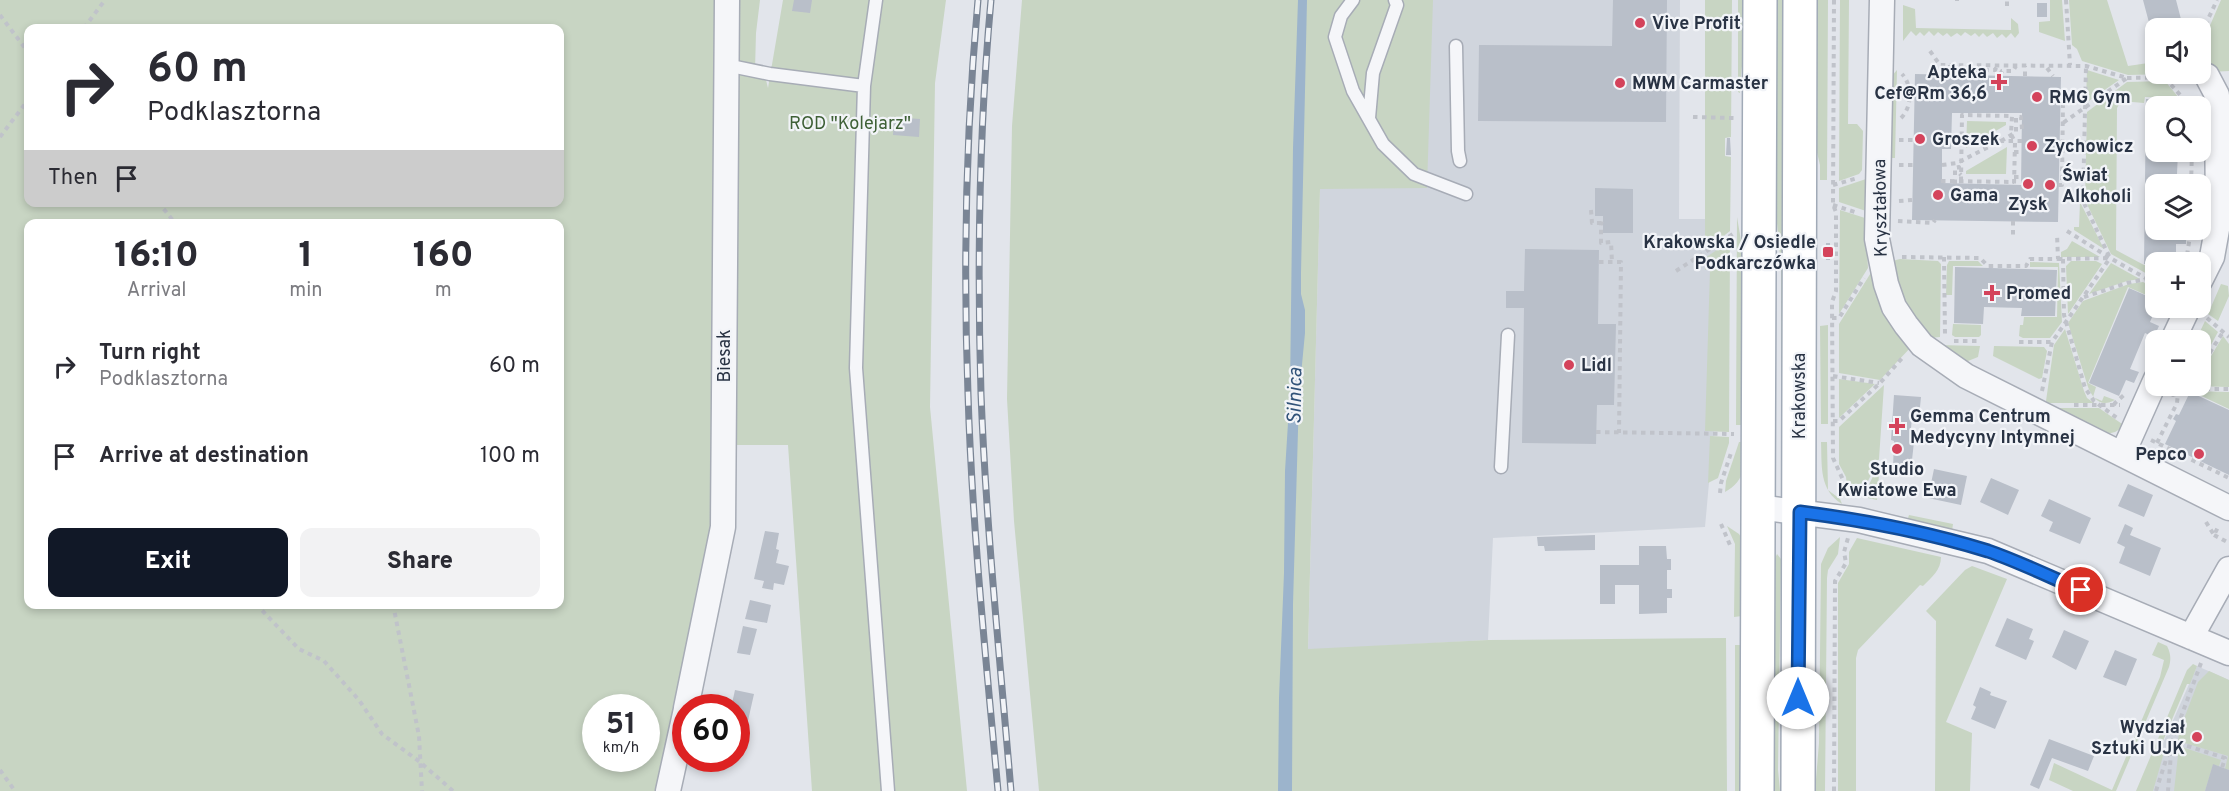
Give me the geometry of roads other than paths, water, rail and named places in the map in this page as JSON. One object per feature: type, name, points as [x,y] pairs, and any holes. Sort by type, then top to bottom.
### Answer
[{"type":"main road","points":[[1757,791],[1760,0]]},
{"type":"main road","name":"Krakowska","points":[[1798,791],[1800,0]]},
{"type":"street","name":"Biesak","points":[[689,694],[723,527],[727,0]]},
{"type":"street","name":"Kryształowa","points":[[1882,0],[1877,238],[1880,263],[1894,307],[1905,325],[1922,345],[1966,376],[2229,508]]},
{"type":"street","points":[[2211,84],[2217,96],[2218,224],[2211,259]]},
{"type":"street","points":[[2123,453],[2148,396]]},
{"type":"street","points":[[1758,507],[1867,521],[1988,551],[2229,653]]},
{"type":"street","points":[[2191,637],[2229,569]]},
{"type":"street","name":"Biesak","points":[[668,791],[672,772]]},
{"type":"lane","points":[[876,0],[864,86],[856,368],[888,791]]},
{"type":"lane","points":[[1353,0],[1341,16],[1335,37],[1353,91],[1383,144],[1414,174],[1466,194]]},
{"type":"lane","points":[[1369,119],[1373,73],[1396,5],[1395,0]]},
{"type":"lane","points":[[1456,46],[1460,161]]},
{"type":"lane","points":[[726,64],[770,74],[864,86]]},
{"type":"lane","points":[[1502,467],[1508,335]]},
{"type":"water","name":"Silnica","points":[[1298,0],[1307,0],[1301,273],[1305,333],[1299,396],[1293,604],[1292,791],[1278,791],[1285,471],[1290,391],[1293,148]]},
{"type":"railway","points":[[978,0],[968,147],[967,345],[976,543],[998,791]]},
{"type":"railway","points":[[991,0],[980,197],[981,394],[990,543],[1011,791]]},
{"type":"place","name":"Vive Profit","points":[[1640,23]]},
{"type":"place","name":"Apteka Cef@Rm 36,6","points":[[1999,82]]},
{"type":"place","name":"MWM Carmaster","points":[[1620,83]]},
{"type":"place","name":"RMG Gym","points":[[2037,97]]},
{"type":"place","name":"Groszek","points":[[1920,139]]},
{"type":"place","name":"Zychowicz","points":[[2032,146]]},
{"type":"place","name":"Zysk","points":[[2028,184]]},
{"type":"place","name":"Świat Alkoholi","points":[[2050,185]]},
{"type":"place","name":"Gama","points":[[1938,195]]},
{"type":"place","name":"Krakowska / Osiedle Podkarczówka","points":[[1828,252]]},
{"type":"place","name":"Promed","points":[[1992,293]]},
{"type":"place","name":"Lidl","points":[[1569,365]]},
{"type":"place","name":"Gemma Centrum Medycyny Intymnej","points":[[1897,426]]},
{"type":"place","name":"Studio Kwiatowe Ewa","points":[[1897,449]]},
{"type":"place","name":"Pepco","points":[[2199,454]]},
{"type":"place","name":"Wydział Sztuki UJK","points":[[2197,737]]},
{"type":"park label","name":"ROD \"Kolejarz\"","points":[[850,123]]}]
